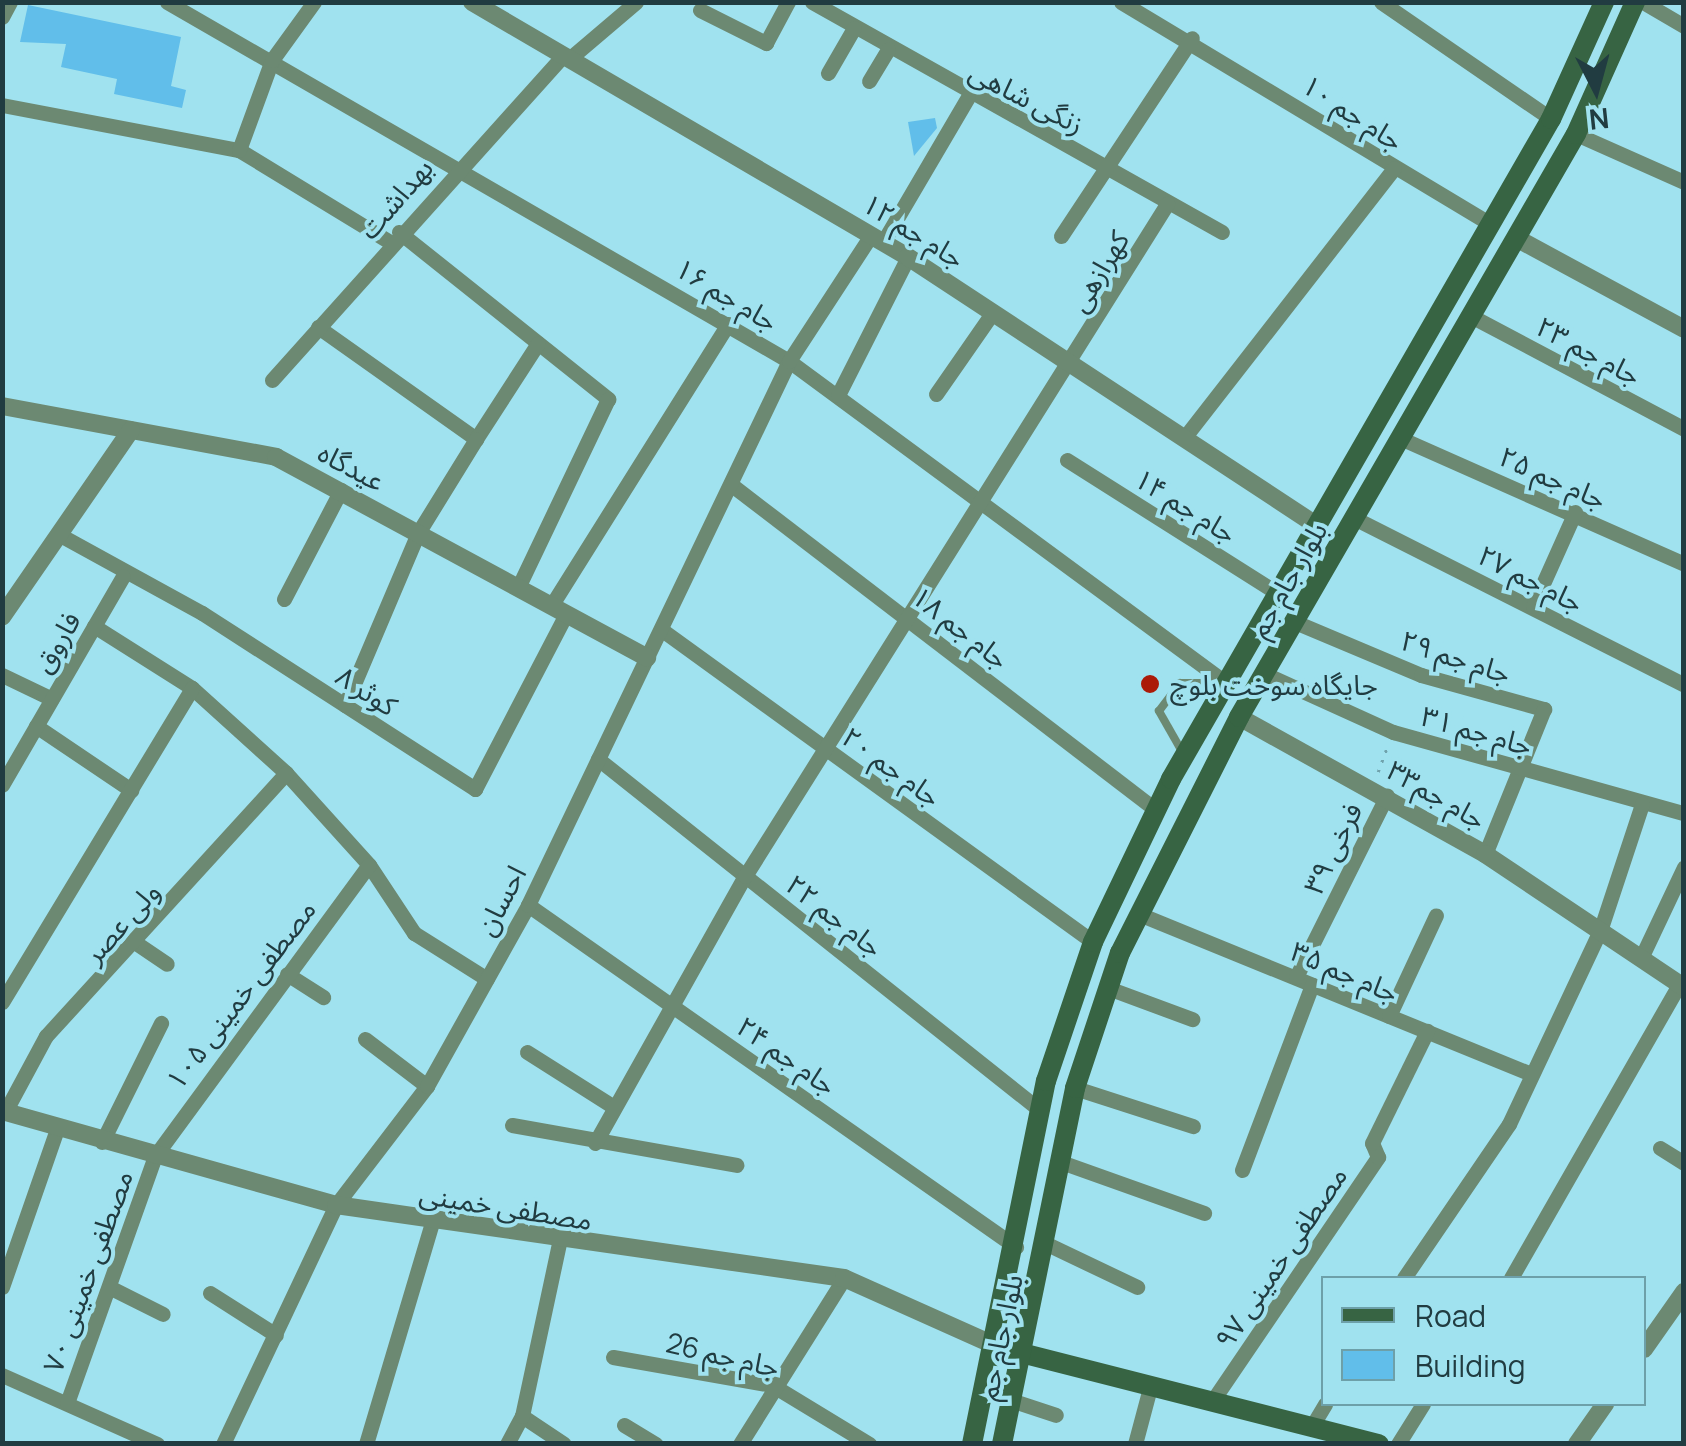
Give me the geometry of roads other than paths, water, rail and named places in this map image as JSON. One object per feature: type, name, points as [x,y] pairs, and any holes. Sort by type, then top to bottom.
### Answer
[{"type":"main road","name":"بلوار جام جم","points":[[972,1444],[998,1347],[1041,1111],[1093,942],[1156,810],[1226,682],[1551,119],[1604,2]]},
{"type":"main road","name":"بلوار جام جم","points":[[1002,1444],[1027,1352],[1075,1088],[1120,953],[1239,716],[1576,134],[1635,2]]},
{"type":"main road","points":[[1490,224],[1516,238]]},
{"type":"main road","points":[[1093,942],[1120,953]]},
{"type":"main road","points":[[998,1347],[1379,1444]]},
{"type":"street","points":[[2,17],[10,2]]},
{"type":"street","name":"جام جم ۱۶","points":[[166,2],[459,162],[789,360],[982,498],[1226,682]]},
{"type":"street","points":[[240,150],[272,60],[314,2]]},
{"type":"street","name":"جام جم ۱۲","points":[[472,2],[908,257],[1316,525]]},
{"type":"street","points":[[566,57],[636,2]]},
{"type":"street","points":[[700,10],[766,42],[788,2]]},
{"type":"street","name":"زنگی شاهی","points":[[812,2],[968,97],[1106,165],[1167,204],[1222,232]]},
{"type":"street","name":"جام جم ۱۰","points":[[1121,2],[1192,38],[1394,168],[1490,224]]},
{"type":"street","points":[[1381,2],[1551,119]]},
{"type":"street","points":[[1643,2],[1684,26]]},
{"type":"street","points":[[828,73],[854,28]]},
{"type":"street","points":[[1061,236],[1192,38]]},
{"type":"street","points":[[869,81],[888,48]]},
{"type":"street","name":"بهداشت","points":[[272,380],[459,162],[566,57]]},
{"type":"street","name":"احسان","points":[[223,1444],[336,1205],[427,1086],[528,905],[732,486],[789,360],[877,238],[968,97]]},
{"type":"street","points":[[2,105],[240,150],[395,237],[608,399],[518,588]]},
{"type":"street","points":[[1576,134],[1684,182]]},
{"type":"street","points":[[1184,438],[1394,168]]},
{"type":"street","name":"کهرازهی","points":[[596,1143],[668,1002],[904,615],[1072,364],[1167,204]]},
{"type":"street","points":[[1516,238],[1684,329]]},
{"type":"street","points":[[838,395],[908,257]]},
{"type":"street","points":[[936,394],[993,312]]},
{"type":"street","name":"جام جم ۲۳","points":[[1471,316],[1684,429]]},
{"type":"street","points":[[558,610],[728,324]]},
{"type":"street","points":[[318,326],[476,439]]},
{"type":"street","points":[[345,706],[418,533],[538,343]]},
{"type":"street","name":"عیدگاه","points":[[2,406],[276,457],[646,658]]},
{"type":"street","points":[[2,617],[131,430]]},
{"type":"street","name":"جام جم ۲۵","points":[[1400,438],[1684,564]]},
{"type":"street","name":"جام جم ۱۴","points":[[1067,460],[1277,592]]},
{"type":"street","name":"جام جم ۱۸","points":[[732,486],[1156,810]]},
{"type":"street","points":[[284,598],[340,490]]},
{"type":"street","points":[[1533,606],[1574,512]]},
{"type":"street","name":"جام جم ۲۷","points":[[1354,518],[1684,685]]},
{"type":"street","name":"کوثر ۸","points":[[60,535],[122,576],[202,614],[475,789],[558,610]]},
{"type":"street","name":"فاروق","points":[[2,784],[122,576]]},
{"type":"street","name":"جام جم ۲۹","points":[[1295,622],[1422,674],[1544,709],[1520,769]]},
{"type":"street","points":[[94,626],[192,688],[286,773],[369,866],[414,933],[486,979]]},
{"type":"street","name":"جام جم ۲۰","points":[[662,630],[1093,942]]},
{"type":"street","name":"جام جم ۳۱","points":[[1264,674],[1393,732],[1684,813]]},
{"type":"street","points":[[2,675],[52,699]]},
{"type":"street","points":[[2,1002],[192,688]]},
{"type":"street","name":"جام جم۳۳","points":[[1239,716],[1486,854],[1681,986]]},
{"type":"street","points":[[36,726],[131,790]]},
{"type":"street","name":"جام جم ۲۲","points":[[598,759],[1041,1111]]},
{"type":"street","points":[[1486,854],[1520,769]]},
{"type":"street","name":"ولی عصر","points":[[4,1111],[46,1036],[136,943],[286,773]]},
{"type":"street","name":"فرخی ۳۹","points":[[1296,977],[1379,791]]},
{"type":"street","points":[[1406,1276],[1464,1198],[1532,1074],[1600,930],[1642,804]]},
{"type":"street","name":"مصطفی خمینی ۱۰۵","points":[[155,1156],[369,866]]},
{"type":"street","points":[[1642,956],[1684,866]]},
{"type":"street","name":"جام جم ۲۴","points":[[528,905],[1016,1247]]},
{"type":"street","name":"جام جم ۳۵","points":[[1139,914],[1532,1074]]},
{"type":"street","points":[[1389,1016],[1436,915]]},
{"type":"street","points":[[136,943],[166,964]]},
{"type":"street","points":[[287,974],[323,996]]},
{"type":"street","points":[[1242,1170],[1312,984]]},
{"type":"street","points":[[1512,1276],[1681,986]]},
{"type":"street","points":[[1108,988],[1192,1019]]},
{"type":"street","points":[[102,1142],[161,1023]]},
{"type":"street","name":"مصطفی خمینی ۹۷","points":[[1214,1400],[1378,1157],[1372,1143],[1426,1031]]},
{"type":"street","points":[[366,1038],[427,1086]]},
{"type":"street","points":[[527,1052],[614,1107]]},
{"type":"street","points":[[1075,1088],[1192,1126]]},
{"type":"street","name":"مصطفی خمینی","points":[[4,1111],[57,1130],[336,1205],[559,1244],[844,1278],[998,1347]]},
{"type":"street","points":[[512,1126],[736,1165]]},
{"type":"street","points":[[2,1287],[57,1130]]},
{"type":"street","points":[[1660,1148],[1684,1163]]},
{"type":"street","name":"مصطفی خمینی ۷۰","points":[[66,1403],[155,1156]]},
{"type":"street","points":[[1062,1162],[1204,1213]]},
{"type":"street","points":[[366,1444],[432,1222]]},
{"type":"street","points":[[507,1444],[522,1416],[559,1244]]},
{"type":"street","points":[[1047,1244],[1137,1286]]},
{"type":"street","points":[[740,1444],[772,1386],[844,1278]]},
{"type":"street","points":[[109,1287],[163,1314]]},
{"type":"street","points":[[1646,1346],[1684,1292]]},
{"type":"street","points":[[210,1293],[276,1335]]},
{"type":"street","name":"جام جم 26","points":[[614,1357],[772,1386],[866,1443]]},
{"type":"street","points":[[2,1375],[157,1444]]},
{"type":"street","points":[[1135,1444],[1151,1384]]},
{"type":"street","points":[[1014,1401],[1056,1414]]},
{"type":"street","points":[[1312,1426],[1324,1406]]},
{"type":"street","points":[[1398,1444],[1422,1406]]},
{"type":"street","points":[[1577,1444],[1605,1406]]},
{"type":"street","points":[[522,1416],[564,1444]]},
{"type":"street","points":[[624,1425],[656,1444]]},
{"type":"lane","points":[[1185,756],[1160,712],[1180,684],[1226,682]]},
{"type":"place","name":"جایگاه سوخت بلوچ","points":[[1150,684]]}]
